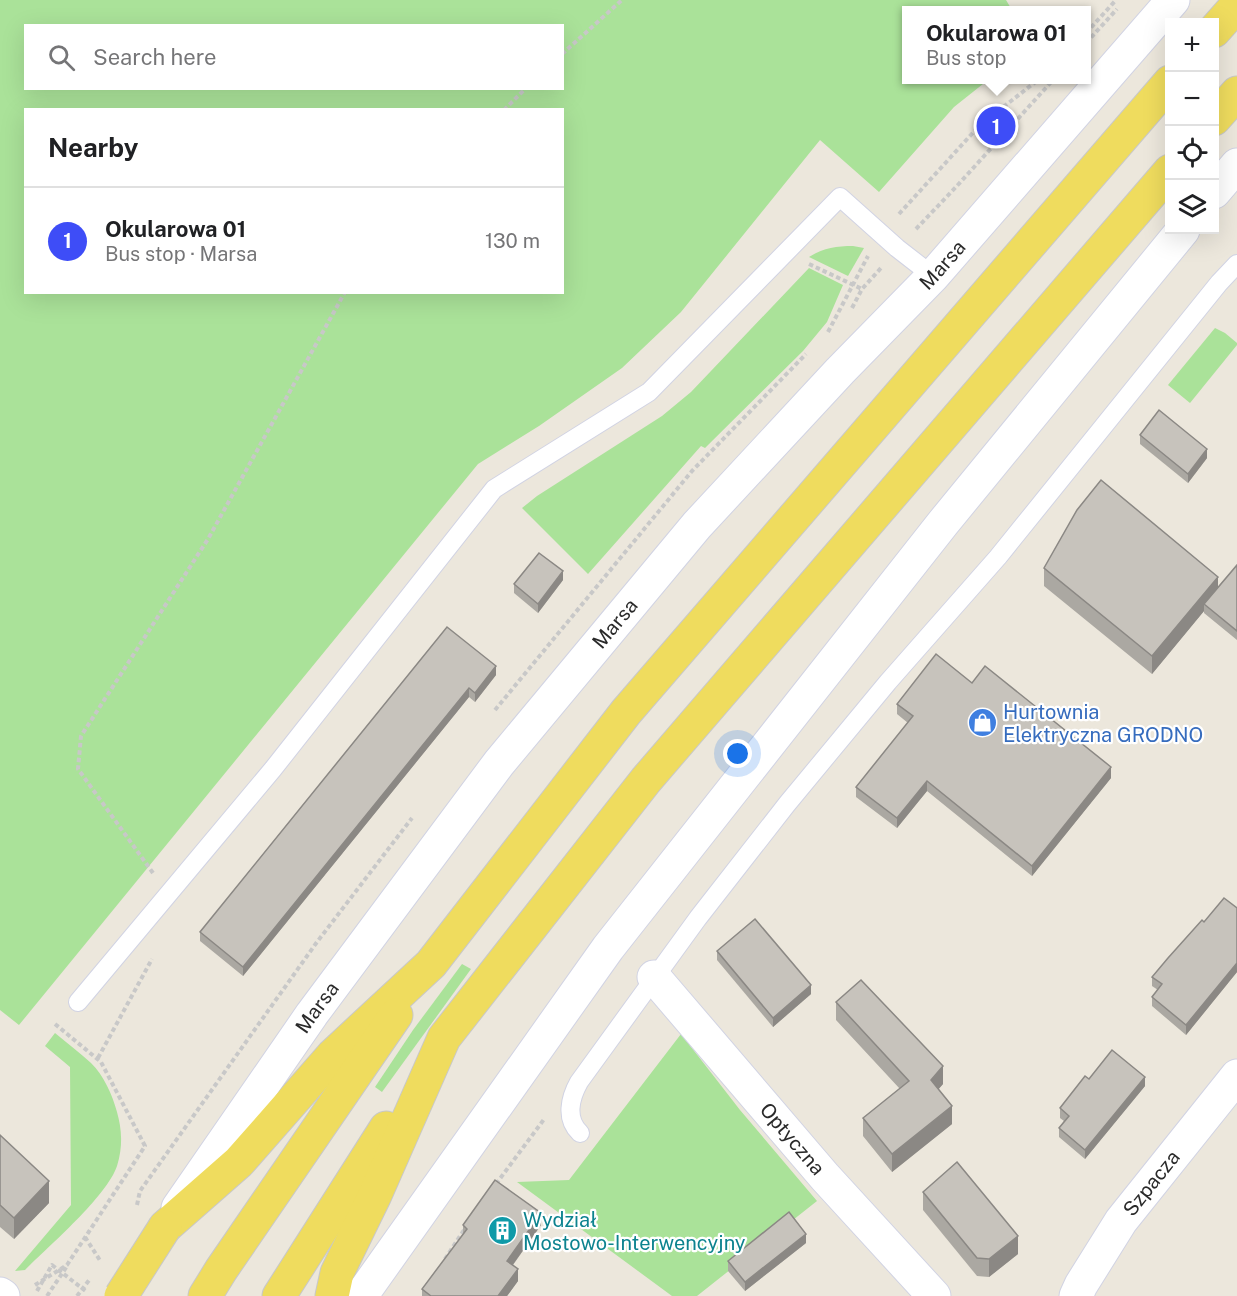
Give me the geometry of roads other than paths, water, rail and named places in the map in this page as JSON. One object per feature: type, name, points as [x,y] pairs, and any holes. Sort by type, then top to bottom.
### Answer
[{"type":"main road","name":"Marsa","points":[[121,1296],[165,1227],[312,1014],[499,763],[697,525],[840,371],[933,276],[1173,0]]},
{"type":"main road","points":[[1219,26],[1237,5]]},
{"type":"main road","points":[[213,1283],[431,964],[626,712],[1165,88]]},
{"type":"main road","points":[[1219,114],[1237,93]]},
{"type":"main road","points":[[1219,187],[1237,165]]},
{"type":"main road","points":[[279,1296],[444,1038],[646,780],[1165,177]]},
{"type":"main road","points":[[361,1296],[608,948],[951,514],[1180,234]]},
{"type":"main road","points":[[165,1227],[239,1162],[333,1055],[431,964]]},
{"type":"main road","name":"Optyczna","points":[[654,977],[825,1177],[933,1296]]},
{"type":"main road","points":[[332,1296],[337,1273],[375,1195],[444,1038]]},
{"type":"main road","name":"Szpacza","points":[[1076,1296],[1121,1221],[1237,1076]]},
{"type":"lane","points":[[78,1002],[273,769],[494,489],[649,392],[840,197],[933,276]]},
{"type":"lane","points":[[580,1133],[574,1128],[570,1112],[572,1095],[654,977],[788,804],[888,682],[998,557],[1211,292],[1237,264]]},
{"type":"place","name":"Okularowa 01","points":[[996,126]]},
{"type":"place","name":"Hurtownia Elektryczna GRODNO","points":[[982,723]]},
{"type":"place","name":"Wydział Mostowo-Interwencyjny","points":[[502,1231]]}]
